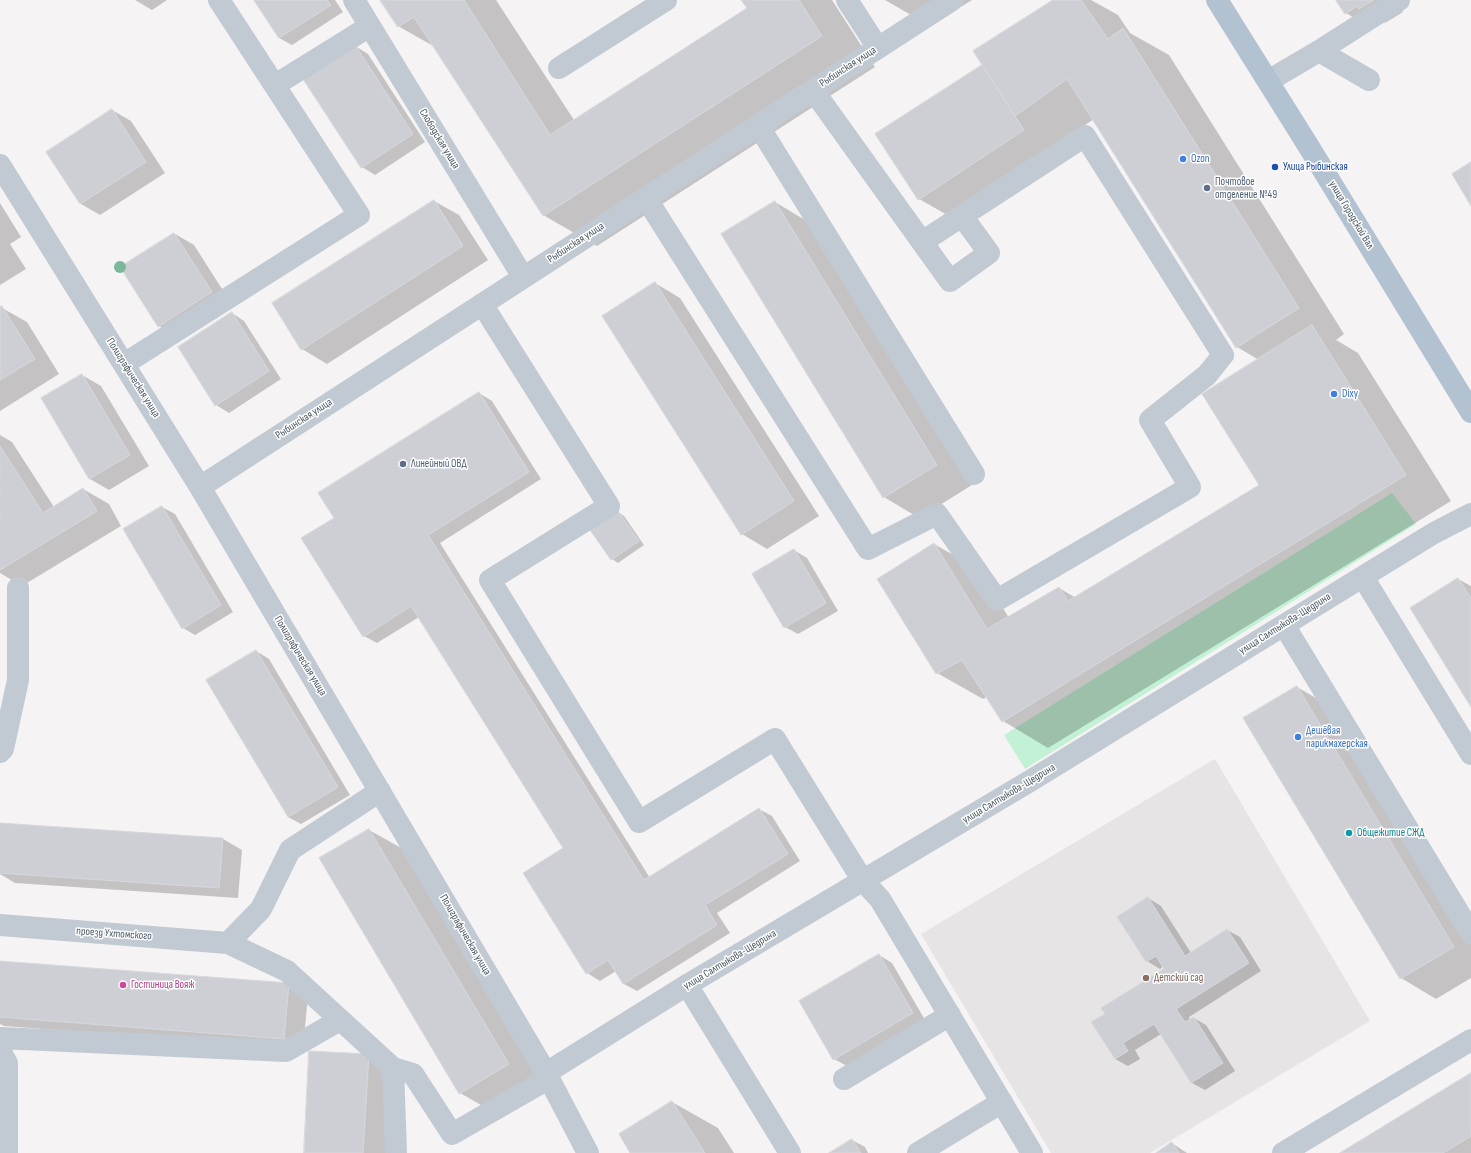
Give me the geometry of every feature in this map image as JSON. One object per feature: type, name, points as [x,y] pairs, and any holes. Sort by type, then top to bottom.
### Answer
[{"type":"main road","name":"улица Городской Вал","points":[[1217,0],[1471,412]]},
{"type":"street","points":[[124,364],[359,215],[219,0]]},
{"type":"street","name":"Слободская улица","points":[[354,0],[524,277]]},
{"type":"street","points":[[559,68],[666,0]]},
{"type":"street","points":[[847,0],[878,48]]},
{"type":"street","name":"Рыбинская улица","points":[[200,487],[952,0]]},
{"type":"street","points":[[1268,81],[1319,52],[1399,0]]},
{"type":"street","points":[[275,85],[370,26]]},
{"type":"street","points":[[1319,52],[1369,80]]},
{"type":"street","points":[[813,90],[950,280],[988,252],[962,216]]},
{"type":"street","points":[[758,125],[974,474]]},
{"type":"street","points":[[646,198],[868,549],[937,514],[997,600],[1190,487],[1150,420],[1207,375],[1223,355],[1086,136],[922,242]]},
{"type":"street","name":"Полиграфическая улица","points":[[0,165],[200,487],[547,1076],[588,1153]]},
{"type":"street","points":[[482,304],[609,506],[490,580],[639,822],[774,739],[863,881],[880,899],[1032,1153]]},
{"type":"street","name":"улица Салтыкова-Щедрина","points":[[393,1068],[414,1074],[452,1134],[547,1076],[687,985],[1030,782],[1434,533],[1471,514]]},
{"type":"street","points":[[1362,577],[1471,754]]},
{"type":"street","points":[[0,752],[3,749],[18,680],[18,588]]},
{"type":"street","points":[[1284,625],[1471,933]]},
{"type":"street","points":[[380,791],[290,850],[261,909],[228,943],[287,971],[393,1068],[396,1153]]},
{"type":"street","name":"проезд Ухтомского","points":[[0,925],[228,943]]},
{"type":"street","points":[[687,985],[790,1153]]},
{"type":"street","points":[[844,1079],[950,1015]]},
{"type":"street","points":[[0,1038],[286,1050],[340,1020]]},
{"type":"street","points":[[1283,1153],[1471,1040]]},
{"type":"street","points":[[0,1051],[7,1062],[7,1153]]},
{"type":"street","points":[[918,1153],[1002,1102]]},
{"type":"shaded area","name":"Детский сад","points":[[1215,759],[1370,1021],[1150,1153],[1051,1153],[921,934]]},
{"type":"green space","points":[[1392,493],[1416,524],[1025,769],[1004,735]]},
{"type":"building","points":[[254,0],[327,0],[331,5],[279,38]]},
{"type":"building","points":[[380,0],[464,0],[550,135],[747,8],[741,0],[799,0],[822,36],[543,216],[414,17],[398,27]]},
{"type":"building","points":[[1053,0],[1081,0],[1108,39],[1123,28],[1299,308],[1236,348],[1067,79],[1015,116],[973,51]]},
{"type":"building","points":[[1336,0],[1374,0],[1359,9],[1357,6],[1345,14]]},
{"type":"building","points":[[355,45],[413,134],[361,168],[303,79]]},
{"type":"building","points":[[982,65],[1024,130],[918,200],[875,134]]},
{"type":"building","points":[[112,109],[146,162],[80,204],[46,152]]},
{"type":"building","points":[[1471,162],[1471,206],[1452,174]]},
{"type":"building","points":[[434,200],[463,246],[301,350],[272,303]]},
{"type":"building","points":[[775,201],[937,465],[883,498],[721,234]]},
{"type":"building","points":[[174,233],[212,292],[158,327],[120,267]]},
{"type":"building","points":[[655,282],[794,501],[741,535],[602,316]]},
{"type":"building","points":[[2,306],[35,359],[0,380],[0,307]]},
{"type":"building","points":[[232,312],[269,371],[215,406],[178,347]]},
{"type":"building","points":[[1312,325],[1406,475],[1002,722],[962,660],[936,674],[877,579],[934,543],[987,629],[1059,587],[1068,601],[1259,485],[1202,394]]},
{"type":"building","points":[[82,374],[130,455],[89,479],[41,398]]},
{"type":"building","points":[[479,392],[529,472],[428,535],[644,880],[759,808],[788,854],[705,905],[717,925],[623,984],[608,960],[586,974],[523,873],[563,848],[411,606],[363,637],[301,538],[334,518],[318,493]]},
{"type":"building","points":[[0,446],[43,513],[83,488],[97,511],[0,570]]},
{"type":"building","points":[[162,506],[221,605],[182,629],[123,529]]},
{"type":"building","points":[[618,511],[639,541],[611,560],[590,530]]},
{"type":"building","points":[[794,549],[826,603],[784,628],[752,574]]},
{"type":"building","points":[[1458,578],[1471,598],[1471,707],[1410,608]]},
{"type":"building","points":[[256,650],[338,787],[288,817],[206,680]]},
{"type":"building","name":"Общежитие СЖД","points":[[1297,686],[1454,947],[1400,979],[1243,718]]},
{"type":"building","points":[[0,823],[223,838],[219,888],[0,873]]},
{"type":"building","points":[[369,829],[509,1064],[459,1094],[319,858]]},
{"type":"building","points":[[1148,897],[1185,956],[1227,929],[1249,963],[1176,1009],[1185,1022],[1194,1017],[1223,1063],[1191,1083],[1154,1024],[1123,1043],[1128,1051],[1115,1059],[1091,1022],[1105,1014],[1101,1008],[1164,969],[1156,956],[1146,962],[1117,917]]},
{"type":"building","points":[[879,954],[913,1013],[833,1060],[799,1001]]},
{"type":"building","points":[[0,961],[289,983],[284,1039],[0,1017]]},
{"type":"building","points":[[309,1051],[369,1054],[363,1153],[304,1153]]},
{"type":"building","points":[[1471,1073],[1471,1136],[1443,1153],[1340,1153]]},
{"type":"building","points":[[672,1101],[705,1153],[630,1153],[619,1134]]},
{"type":"building","points":[[852,1139],[861,1153],[829,1153]]},
{"type":"building","points":[[1172,1142],[1179,1153],[1156,1153]]},
{"type":"place","name":"Ozon","points":[[1183,159]]},
{"type":"place","name":"Улица Рыбинская","points":[[1275,167]]},
{"type":"place","name":"Почтовое отделение №49","points":[[1207,188]]},
{"type":"place","name":"Dixy","points":[[1334,394]]},
{"type":"place","name":"Линейный ОВД","points":[[403,464]]},
{"type":"place","name":"Дешёвая парикмахерская","points":[[1298,737]]},
{"type":"place","name":"Общежитие СЖД","points":[[1349,833]]},
{"type":"place","name":"Детский сад","points":[[1146,978]]},
{"type":"place","name":"Гостиница Вояж","points":[[123,985]]}]
